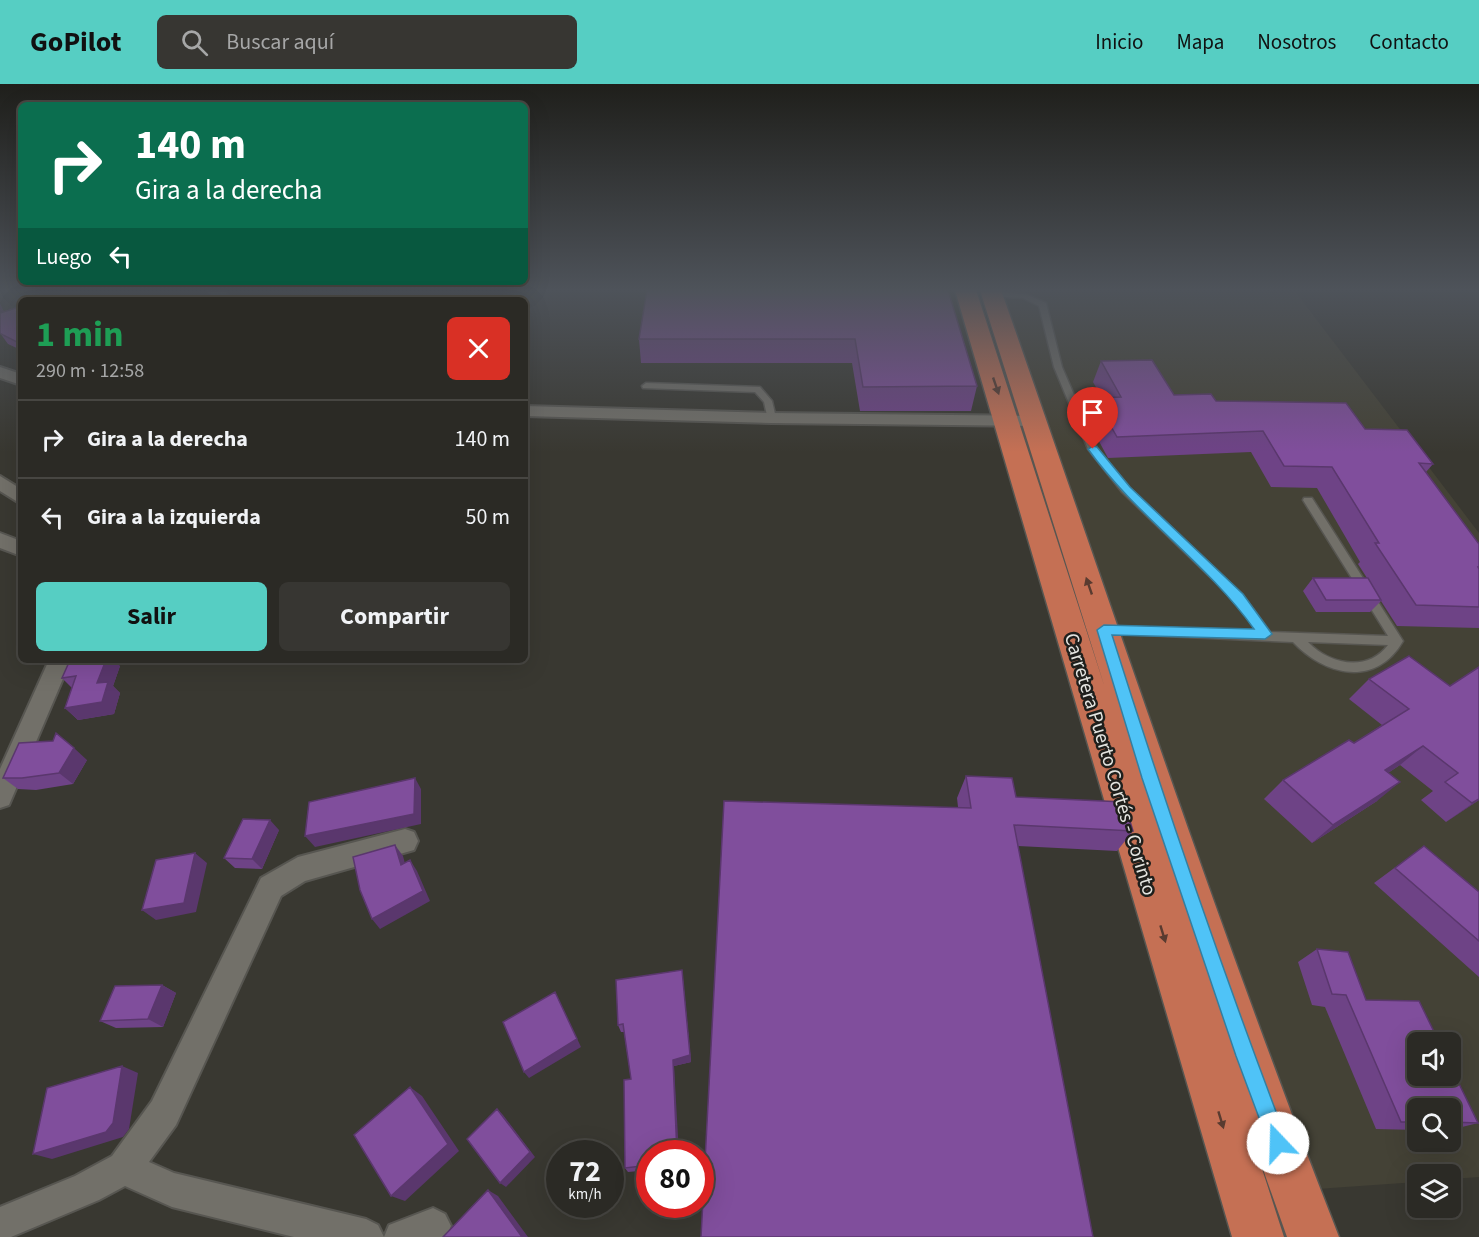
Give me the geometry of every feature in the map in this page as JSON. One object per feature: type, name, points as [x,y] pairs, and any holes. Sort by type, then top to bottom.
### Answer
[{"type":"highway","name":"Carretera Puerto Cortés - Corinto","points":[[997,344],[1152,898],[1258,1237]]},
{"type":"highway","name":"Carretera Puerto Cortés - Corinto","points":[[1020,421],[1104,630],[1150,778],[1245,1056],[1314,1237]]},
{"type":"highway","points":[[1152,898],[1194,908]]},
{"type":"street","points":[[0,372],[18,379]]},
{"type":"street","points":[[528,411],[771,418],[1020,421]]},
{"type":"street","points":[[0,482],[18,496]]},
{"type":"street","points":[[0,540],[18,548]]},
{"type":"street","points":[[0,797],[59,663]]},
{"type":"street","points":[[0,1224],[87,1188],[124,1168],[164,1113],[271,887],[298,870],[405,841]]},
{"type":"street","points":[[124,1168],[172,1190],[366,1237]]},
{"type":"lane","points":[[1052,344],[1058,367],[1093,449],[1126,490],[1238,597],[1265,634]]},
{"type":"lane","points":[[646,386],[757,389],[768,401],[771,418]]},
{"type":"lane","points":[[1308,500],[1397,641]]},
{"type":"lane","points":[[1104,630],[1265,634],[1397,641]]},
{"type":"lane","points":[[1296,637],[1327,663],[1349,669],[1364,668],[1384,659],[1397,641]]},
{"type":"shaded area","points":[[1018,344],[1335,344],[1479,533],[1479,1177],[1461,1178],[1461,1164],[1407,1164],[1407,1183],[1317,1189]]},
{"type":"building","points":[[856,344],[964,344],[977,386],[863,387]]},
{"type":"building","points":[[1152,360],[1174,395],[1211,394],[1216,401],[1346,403],[1365,429],[1407,430],[1433,464],[1419,463],[1479,544],[1479,607],[1416,605],[1375,543],[1379,543],[1332,467],[1284,466],[1263,431],[1117,437],[1095,398],[1121,397],[1101,361]]},
{"type":"building","points":[[1313,578],[1368,578],[1381,600],[1326,600]]},
{"type":"building","points":[[1409,656],[1450,686],[1479,667],[1479,799],[1472,803],[1445,782],[1458,773],[1423,746],[1385,770],[1400,782],[1333,825],[1283,780],[1349,740],[1354,743],[1409,709],[1369,679]]},
{"type":"building","points":[[69,663],[105,663],[97,683],[108,682],[102,702],[65,708],[76,676],[62,678]]},
{"type":"building","points":[[56,733],[74,748],[59,773],[3,778],[19,743],[53,741]]},
{"type":"building","points":[[966,776],[1012,778],[1016,797],[1124,802],[1133,831],[1014,825],[1093,1237],[701,1237],[702,1218],[714,1218],[714,1140],[706,1140],[724,801],[971,808]]},
{"type":"building","points":[[415,778],[414,814],[305,836],[309,802]]},
{"type":"building","points":[[243,819],[270,820],[252,859],[224,858]]},
{"type":"building","points":[[395,845],[401,865],[410,860],[423,891],[372,919],[360,890],[353,857]]},
{"type":"building","points":[[1424,846],[1479,892],[1479,941],[1395,868]]},
{"type":"building","points":[[195,853],[184,903],[142,910],[156,860]]},
{"type":"building","points":[[1317,949],[1348,952],[1366,1000],[1419,1001],[1434,1032],[1407,1032],[1407,1086],[1460,1086],[1478,1123],[1461,1122],[1461,1098],[1407,1098],[1407,1122],[1401,1122],[1346,995],[1332,994]]},
{"type":"building","points":[[682,970],[690,1055],[673,1060],[676,1140],[636,1140],[636,1167],[625,1168],[624,1080],[631,1079],[623,1024],[618,1025],[616,980]]},
{"type":"building","points":[[162,985],[148,1019],[100,1021],[115,986]]},
{"type":"building","points":[[555,992],[577,1039],[524,1072],[503,1022]]},
{"type":"building","points":[[122,1066],[113,1123],[106,1132],[33,1154],[47,1088]]},
{"type":"building","points":[[410,1087],[448,1144],[391,1196],[354,1135]]},
{"type":"building","points":[[497,1109],[530,1152],[500,1183],[467,1139]]},
{"type":"building","points":[[488,1190],[522,1237],[443,1237]]},
{"type":"route","points":[[1093,449],[1126,490],[1238,597],[1265,634],[1104,630],[1150,778],[1245,1056],[1278,1143]]}]
